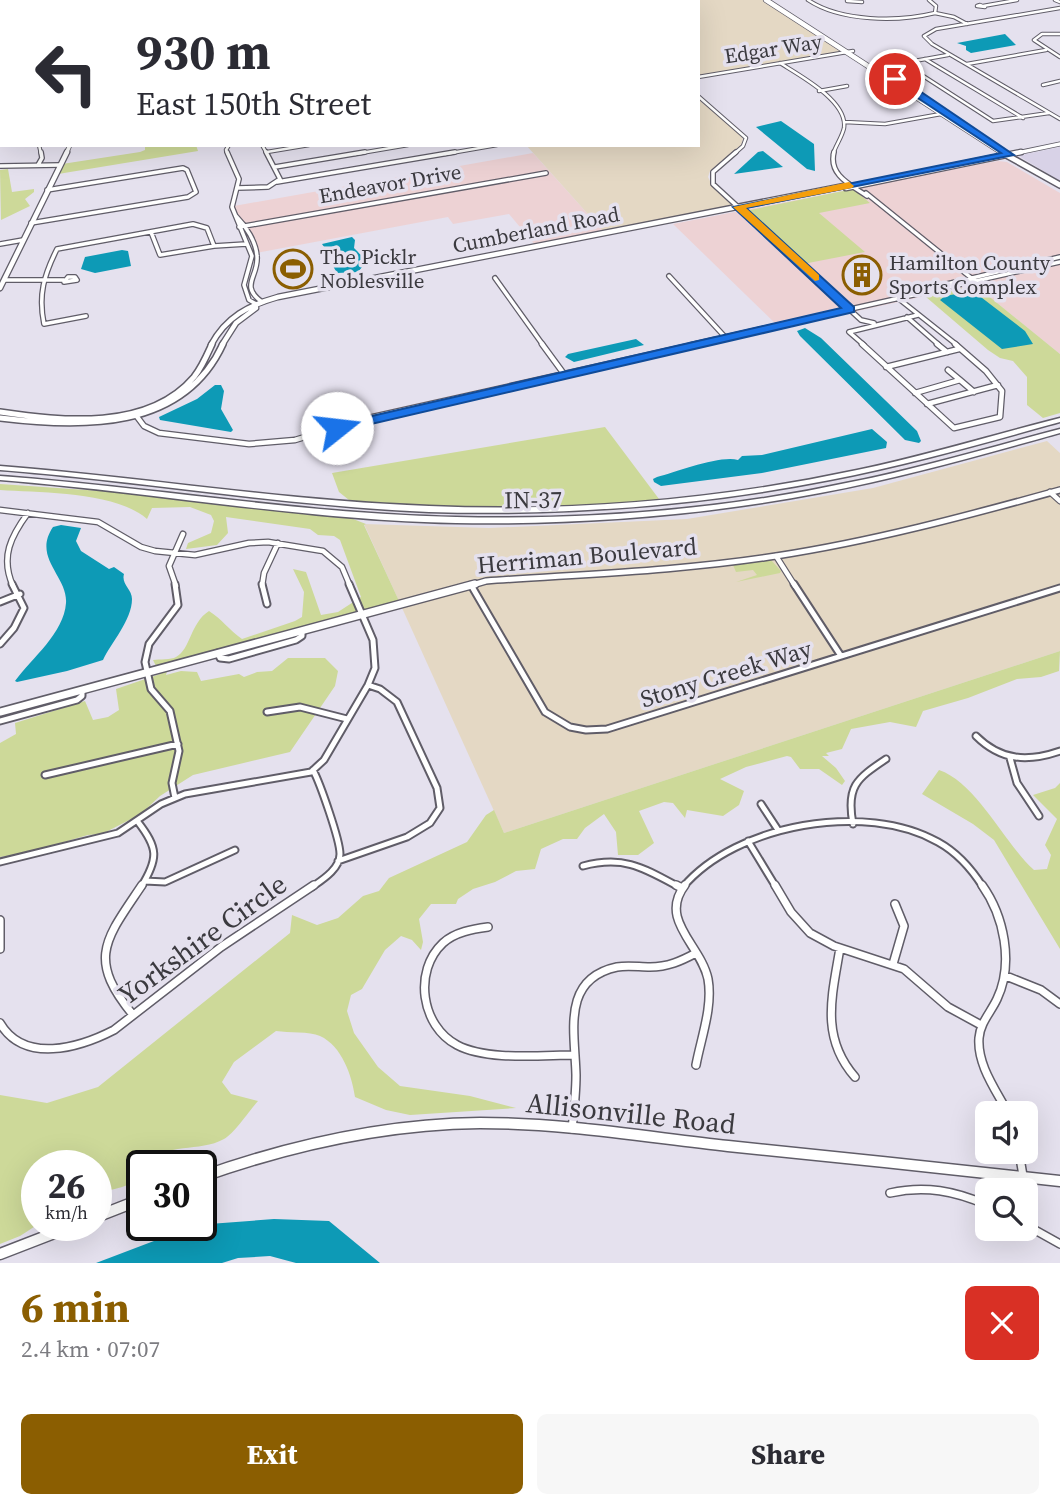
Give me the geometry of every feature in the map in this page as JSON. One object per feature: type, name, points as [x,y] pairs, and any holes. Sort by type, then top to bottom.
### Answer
[{"type":"highway","name":"IN-37","points":[[0,468],[123,478],[354,504],[463,509],[588,508],[711,497],[806,483],[878,468],[1060,420]]},
{"type":"highway","name":"IN-37","points":[[0,478],[376,516],[470,520],[565,519],[707,508],[819,491],[906,472],[1060,431]]},
{"type":"main road","points":[[765,0],[942,114],[1060,185]]},
{"type":"main road","points":[[774,0],[1008,154]]},
{"type":"main road","points":[[0,288],[69,147]]},
{"type":"main road","name":"Allisonville Road","points":[[217,1172],[282,1151],[387,1130],[478,1123],[572,1129],[1060,1181]]},
{"type":"main road","points":[[0,1254],[34,1241]]},
{"type":"street","points":[[808,0],[831,12],[909,18],[935,13],[954,17],[967,24]]},
{"type":"street","points":[[929,0],[936,6],[935,13]]},
{"type":"street","points":[[983,6],[1017,0]]},
{"type":"street","points":[[1055,0],[1060,2]]},
{"type":"street","points":[[847,1],[863,1]]},
{"type":"street","points":[[1060,8],[925,34],[926,40],[1060,119]]},
{"type":"street","points":[[1060,34],[1046,34],[1034,38],[1036,43],[1060,57]]},
{"type":"street","points":[[966,64],[1046,50]]},
{"type":"street","name":"Edgar Way","points":[[700,77],[853,51]]},
{"type":"street","points":[[949,54],[903,64],[993,121],[1049,113]]},
{"type":"street","points":[[925,59],[1023,118]]},
{"type":"street","points":[[780,63],[839,106],[845,122],[831,159],[839,173],[973,279]]},
{"type":"street","points":[[1043,85],[1060,81]]},
{"type":"street","points":[[819,91],[847,86]]},
{"type":"street","points":[[700,98],[745,136],[743,146],[714,170],[711,178],[715,186],[861,320],[876,324]]},
{"type":"street","points":[[845,122],[889,123],[942,114]]},
{"type":"street","name":"Cumberland Road","points":[[0,418],[82,424],[165,404],[196,385],[209,370],[228,331],[258,304],[312,290],[1060,144]]},
{"type":"street","points":[[38,166],[42,158],[39,147]]},
{"type":"street","points":[[228,147],[239,179],[232,205],[257,258],[250,284],[258,304]]},
{"type":"street","points":[[263,147],[280,179],[277,182]]},
{"type":"street","points":[[267,152],[297,147]]},
{"type":"street","points":[[275,167],[389,147],[397,158],[395,162]]},
{"type":"street","points":[[237,188],[261,188],[277,182],[490,147]]},
{"type":"street","points":[[0,166],[60,165]]},
{"type":"street","points":[[31,223],[191,197],[196,192],[187,170],[181,169],[47,190]]},
{"type":"street","name":"Endeavor Drive","points":[[241,226],[546,173]]},
{"type":"street","points":[[86,316],[44,324],[39,302],[41,281],[57,249],[193,224],[207,228],[214,246]]},
{"type":"street","points":[[241,226],[252,260],[244,285],[249,300],[258,304]]},
{"type":"street","points":[[151,232],[160,256],[214,246],[246,244]]},
{"type":"street","points":[[0,244],[23,240]]},
{"type":"street","points":[[135,413],[144,426],[159,433],[250,443],[295,440],[364,419],[899,299],[1060,259]]},
{"type":"street","points":[[669,276],[726,338]]},
{"type":"street","points":[[495,278],[564,374]]},
{"type":"street","points":[[4,280],[64,280]]},
{"type":"street","points":[[899,299],[959,349],[998,385],[1002,392],[1002,416],[956,429],[850,334],[860,328],[918,315]]},
{"type":"street","points":[[906,317],[947,352]]},
{"type":"street","points":[[860,328],[861,320]]},
{"type":"street","points":[[886,367],[959,349]]},
{"type":"street","points":[[948,370],[974,392]]},
{"type":"street","points":[[915,393],[960,380]]},
{"type":"street","points":[[927,404],[998,385]]},
{"type":"street","name":"Cumberland Road","points":[[0,412],[88,418],[135,413]]},
{"type":"street","name":"Herriman Boulevard","points":[[0,712],[471,585],[513,578],[646,571],[776,556],[897,534],[1060,489]]},
{"type":"street","points":[[1050,492],[1060,501]]},
{"type":"street","points":[[0,510],[98,522],[141,547],[173,554],[201,555],[249,543],[278,543],[318,549],[333,557],[342,567],[376,652],[375,668],[368,685],[324,760],[313,770],[174,798],[118,833],[0,862]]},
{"type":"street","points":[[0,644],[23,616],[24,605],[9,577],[3,556],[12,536],[28,513]]},
{"type":"street","points":[[174,798],[172,783],[180,754],[178,744],[170,712],[151,689],[144,658],[149,644],[176,610],[179,600],[169,566],[183,534]]},
{"type":"street","points":[[267,604],[262,593],[262,578],[278,543]]},
{"type":"street","points":[[776,556],[841,656]]},
{"type":"street","name":"Stony Creek Way","points":[[471,585],[545,712],[561,723],[580,729],[607,729],[1060,588]]},
{"type":"street","points":[[0,602],[19,594]]},
{"type":"street","points":[[313,770],[321,784],[324,804],[339,851],[338,861],[419,831],[435,817],[440,804],[438,788],[397,702],[380,689],[368,685]]},
{"type":"street","points":[[0,721],[77,700],[82,696],[82,690]]},
{"type":"street","points":[[267,712],[300,707],[347,719]]},
{"type":"street","points":[[976,736],[995,753],[1010,758],[1039,758],[1060,751]]},
{"type":"street","points":[[45,775],[178,744]]},
{"type":"street","points":[[1010,758],[1017,783],[1039,816]]},
{"type":"street","points":[[853,824],[849,803],[852,786],[886,759]]},
{"type":"street","points":[[761,804],[778,830]]},
{"type":"street","points":[[133,1015],[109,982],[106,957],[110,936],[117,920],[145,881],[155,860],[156,848],[149,832],[138,822]]},
{"type":"street","points":[[696,1065],[710,992],[705,968],[683,936],[676,920],[677,900],[682,888],[730,847],[778,830],[803,824],[889,824],[916,831],[945,846],[967,864],[984,885],[993,907],[1006,954],[1006,976],[999,996],[981,1025],[981,1056],[1002,1101]]},
{"type":"street","points":[[748,841],[797,921],[819,939],[893,964],[914,976],[958,1013],[981,1025]]},
{"type":"street","points":[[145,881],[165,882],[235,850]]},
{"type":"street","points":[[583,866],[603,860],[622,860],[682,888]]},
{"type":"street","name":"Yorkshire Circle","points":[[0,1023],[5,1035],[17,1043],[31,1047],[60,1048],[95,1040],[133,1015],[221,947],[323,879],[338,861]]},
{"type":"street","points":[[893,964],[904,926],[895,904]]},
{"type":"street","points":[[0,920],[0,949]]},
{"type":"street","points":[[488,927],[461,933],[449,939],[440,946],[428,966],[424,984],[427,1004],[438,1029],[459,1046],[477,1051],[575,1055]]},
{"type":"street","points":[[840,948],[830,1008],[831,1025],[839,1056],[855,1077]]},
{"type":"street","points":[[572,1129],[575,1055],[573,1009],[580,993],[591,980],[615,967],[666,966],[696,953]]},
{"type":"street","points":[[1006,976],[1041,990],[1060,1004]]},
{"type":"street","points":[[1021,1164],[1024,1177]]},
{"type":"street","points":[[890,1193],[918,1186],[975,1200]]},
{"type":"street","points":[[1038,1232],[1060,1244]]},
{"type":"shaded area","points":[[700,0],[764,0],[841,52],[700,76]]},
{"type":"shaded area","points":[[700,101],[738,131],[743,139],[741,145],[710,171],[708,177],[713,187],[731,204],[729,207],[604,232],[528,147],[700,147]]},
{"type":"shaded area","points":[[1060,147],[1060,181],[1019,156],[1021,155]]},
{"type":"shaded area","points":[[533,153],[604,232],[536,246],[509,214],[453,224],[448,217],[256,253],[234,206]]},
{"type":"shaded area","points":[[998,161],[1007,162],[1060,193],[1060,354],[975,285],[780,328],[673,224]]},
{"type":"shaded area","points":[[1047,441],[1060,453],[1060,651],[504,833],[364,524],[489,528],[687,519],[873,488]]},
{"type":"green space","points":[[145,147],[197,147],[198,151],[58,174],[62,164],[145,150]]},
{"type":"green space","points":[[8,169],[12,192],[34,189],[34,192],[25,199],[30,206],[1,220],[0,170]]},
{"type":"green space","points":[[853,189],[870,203],[819,213],[865,252],[803,264],[745,211]]},
{"type":"green space","points":[[975,285],[1060,354],[1060,413],[1043,418],[1027,405],[1027,377],[1013,361],[1000,358],[988,350],[926,297]]},
{"type":"green space","points":[[605,427],[659,499],[642,504],[492,510],[354,504],[339,492],[332,473]]},
{"type":"green space","points":[[0,484],[144,494],[348,517],[366,524],[364,525],[399,601],[169,664],[166,675],[181,671],[197,672],[201,681],[272,671],[288,658],[325,658],[338,671],[335,686],[290,752],[193,775],[160,796],[141,814],[102,834],[88,835],[26,853],[0,857],[0,743],[16,734],[15,723],[85,701],[93,720],[108,717],[119,710],[116,689],[160,674],[153,660],[171,659],[181,653],[198,622],[209,611],[242,639],[295,621],[302,617],[304,592],[293,569],[306,572],[321,615],[338,612],[361,597],[340,540],[334,536],[318,535],[310,529],[226,517],[228,533],[217,545],[186,549],[188,543],[211,533],[214,521],[211,515],[190,507],[152,508],[147,519],[133,510],[97,498],[0,490]]},
{"type":"green space","points":[[771,560],[780,573],[736,582],[757,575],[753,570],[736,572],[733,565]]},
{"type":"green space","points":[[1060,651],[1059,671],[1041,677],[1017,679],[968,698],[923,711],[916,727],[890,722],[851,729],[842,749],[826,753],[829,756],[822,756],[836,768],[845,781],[842,785],[819,769],[800,769],[791,757],[787,756],[746,767],[720,779],[744,791],[739,805],[723,816],[687,810],[685,818],[673,803],[664,802],[639,811],[654,843],[638,855],[618,855],[616,832],[604,814],[585,828],[577,839],[563,839],[541,849],[535,869],[516,871],[473,889],[458,899],[456,904],[431,904],[419,919],[423,942],[421,950],[412,940],[401,936],[385,950],[362,989],[351,995],[347,1011],[354,1033],[378,1067],[400,1086],[470,1096],[516,1108],[410,1115],[386,1110],[355,1097],[345,1062],[328,1041],[310,1033],[276,1031],[234,1062],[222,1082],[231,1094],[258,1101],[237,1127],[224,1139],[204,1146],[173,1150],[126,1150],[126,1185],[112,1189],[112,1150],[21,1150],[21,1235],[0,1244],[0,1095],[47,1103],[98,1087],[290,933],[292,915],[317,925],[338,918],[363,896],[379,891],[389,878],[467,842],[486,815],[494,810],[504,833]]},
{"type":"green space","points":[[939,770],[966,787],[1034,870],[1047,869],[1051,855],[1045,845],[1057,819],[1033,795],[1055,788],[1060,783],[1060,949],[994,840],[973,824],[922,794]]},
{"type":"water","points":[[1005,34],[1016,45],[971,53],[966,50],[966,46],[957,43]]},
{"type":"water","points":[[781,121],[814,144],[815,171],[807,169],[756,127]]},
{"type":"water","points":[[763,151],[783,167],[734,174],[758,152]]},
{"type":"water","points":[[352,237],[355,240],[354,248],[367,261],[358,272],[337,273],[333,266],[340,256],[327,251],[322,244]]},
{"type":"water","points":[[128,251],[131,266],[95,273],[81,269],[85,257]]},
{"type":"water","points":[[973,291],[1025,331],[1033,344],[1002,349],[940,300],[945,296]]},
{"type":"water","points":[[805,328],[821,338],[917,431],[921,441],[919,443],[905,440],[800,336],[797,331]]},
{"type":"water","points":[[636,339],[644,345],[574,362],[565,357],[568,354]]},
{"type":"water","points":[[215,385],[221,385],[224,391],[221,409],[233,430],[231,432],[160,420],[159,417],[197,399]]},
{"type":"water","points":[[872,429],[887,442],[886,448],[762,473],[661,486],[653,479],[710,462],[738,460],[742,456],[762,455]]},
{"type":"water","points":[[61,525],[81,528],[76,541],[81,551],[109,569],[114,567],[124,574],[124,581],[132,595],[129,615],[103,660],[17,682],[15,681],[60,625],[64,614],[65,593],[46,548],[53,527]]},
{"type":"water","points":[[274,1219],[329,1221],[380,1263],[296,1263],[270,1256],[238,1258],[222,1263],[96,1263],[154,1241],[217,1241],[217,1223]]},
{"type":"slow traffic","points":[[815,278],[738,207],[849,186]]},
{"type":"place","name":"The Picklr Noblesville","points":[[293,269]]},
{"type":"place","name":"Hamilton County Sports Complex","points":[[862,275]]},
{"type":"route","points":[[337,428],[364,419],[850,309],[738,207],[1009,155],[998,145],[895,79]]}]
